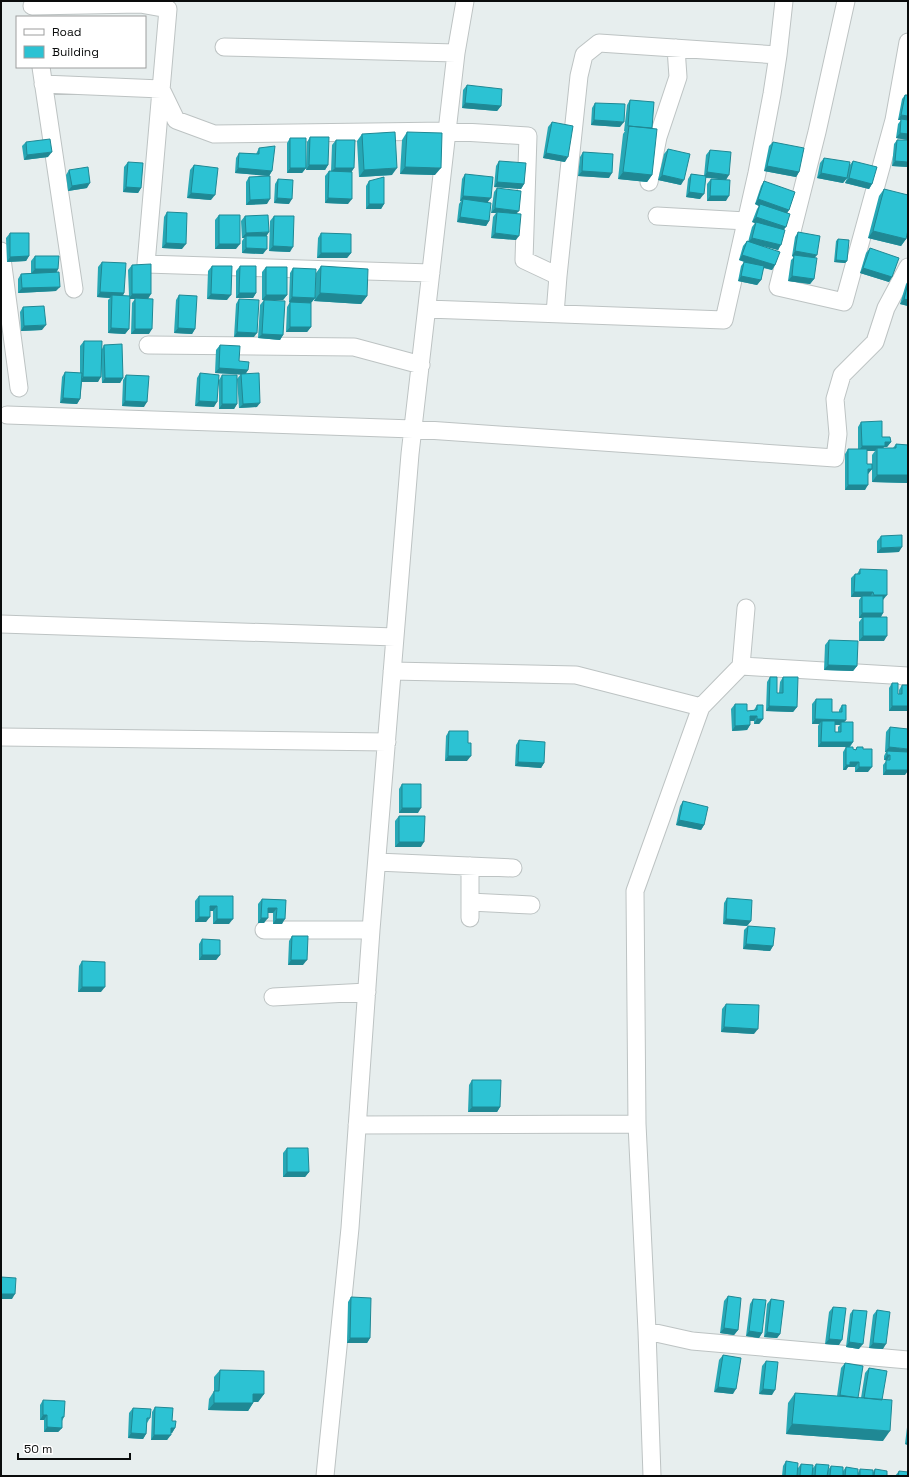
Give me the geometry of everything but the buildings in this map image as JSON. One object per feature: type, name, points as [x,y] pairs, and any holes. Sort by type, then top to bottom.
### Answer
[{"type":"street","points":[[325,1476],[349,1236],[376,862],[413,429],[456,53],[465,1]]},
{"type":"street","points":[[427,309],[724,320],[760,158],[778,55],[784,1]]},
{"type":"street","points":[[846,1],[817,132],[778,287],[844,302],[894,120],[908,42]]},
{"type":"street","points":[[32,8],[140,3],[168,9],[146,264],[431,273]]},
{"type":"street","points":[[555,314],[579,76],[584,55],[599,43],[778,55]]},
{"type":"street","points":[[224,47],[456,53]]},
{"type":"street","points":[[649,182],[658,137],[678,77],[676,48]]},
{"type":"street","points":[[41,68],[74,290]]},
{"type":"street","points":[[43,84],[161,89]]},
{"type":"street","points":[[161,89],[176,120],[214,134],[447,131],[528,136],[524,260],[558,276]]},
{"type":"street","points":[[657,216],[746,221]]},
{"type":"street","points":[[1,251],[19,388]]},
{"type":"street","points":[[7,415],[413,429],[835,458],[838,434],[835,399],[842,375],[875,342],[886,308],[908,267]]},
{"type":"street","points":[[148,345],[354,347],[421,365]]},
{"type":"street","points":[[652,1476],[648,1331],[637,1124],[635,891],[701,707],[741,666],[746,608]]},
{"type":"street","points":[[1,624],[395,637]]},
{"type":"street","points":[[741,666],[908,676]]},
{"type":"street","points":[[392,672],[576,675],[701,707]]},
{"type":"street","points":[[1,737],[387,742]]},
{"type":"street","points":[[376,862],[513,868]]},
{"type":"street","points":[[470,866],[470,910],[531,904]]},
{"type":"street","points":[[264,930],[371,930]]},
{"type":"street","points":[[273,997],[367,992]]},
{"type":"street","points":[[358,1125],[637,1124]]},
{"type":"street","points":[[648,1331],[692,1341],[908,1360]]}]
